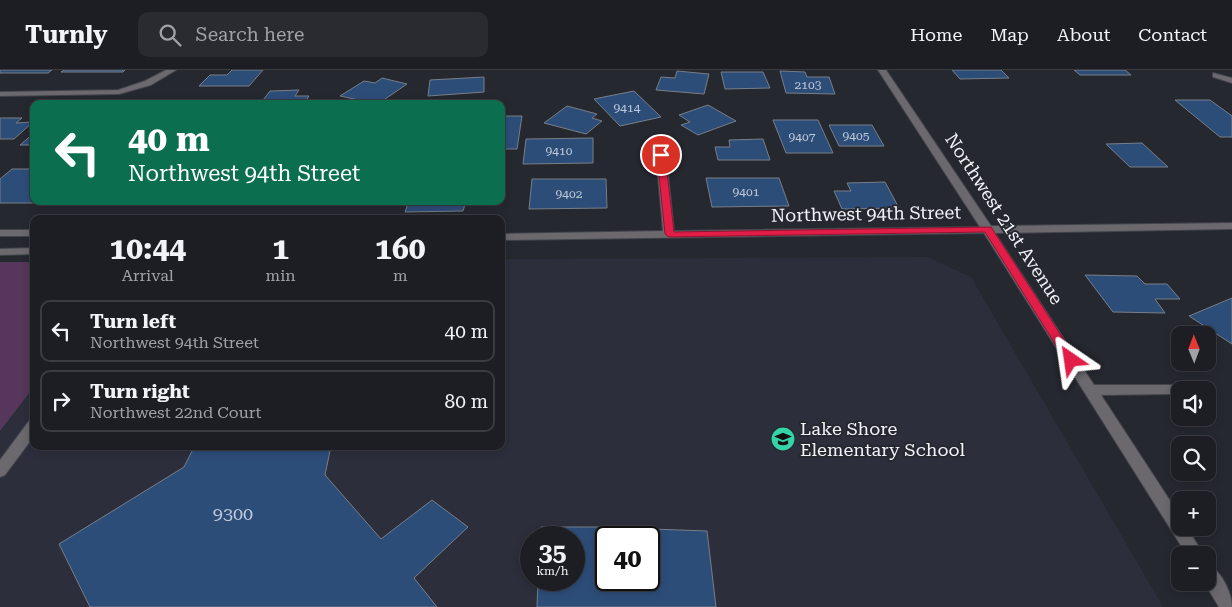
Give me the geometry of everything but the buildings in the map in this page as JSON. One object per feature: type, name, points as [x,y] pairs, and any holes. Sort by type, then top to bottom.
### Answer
[{"type":"street","points":[[0,94],[119,92],[148,84],[172,70]]},
{"type":"street","name":"Northwest 21st Avenue","points":[[882,70],[988,230],[1190,546]]},
{"type":"street","points":[[1216,75],[1232,81]]},
{"type":"street","points":[[661,155],[669,234]]},
{"type":"street","name":"Northwest 94th Street","points":[[505,237],[1232,226]]},
{"type":"street","points":[[0,233],[30,233]]},
{"type":"street","points":[[0,252],[30,251]]},
{"type":"street","points":[[1090,390],[1171,389]]},
{"type":"street","points":[[0,470],[30,430]]},
{"type":"street","points":[[1216,586],[1229,607]]},
{"type":"shaded area","name":"Lake Shore Elementary School","points":[[927,257],[971,277],[1163,607],[0,607],[0,431],[30,392],[30,450],[505,450],[505,259]]},
{"type":"shaded area","points":[[0,262],[30,262],[30,392],[0,431]]},
{"type":"place","name":"Lake Shore Elementary School","points":[[783,439]]},
{"type":"route","points":[[661,155],[669,234],[988,230],[1071,360]]}]
